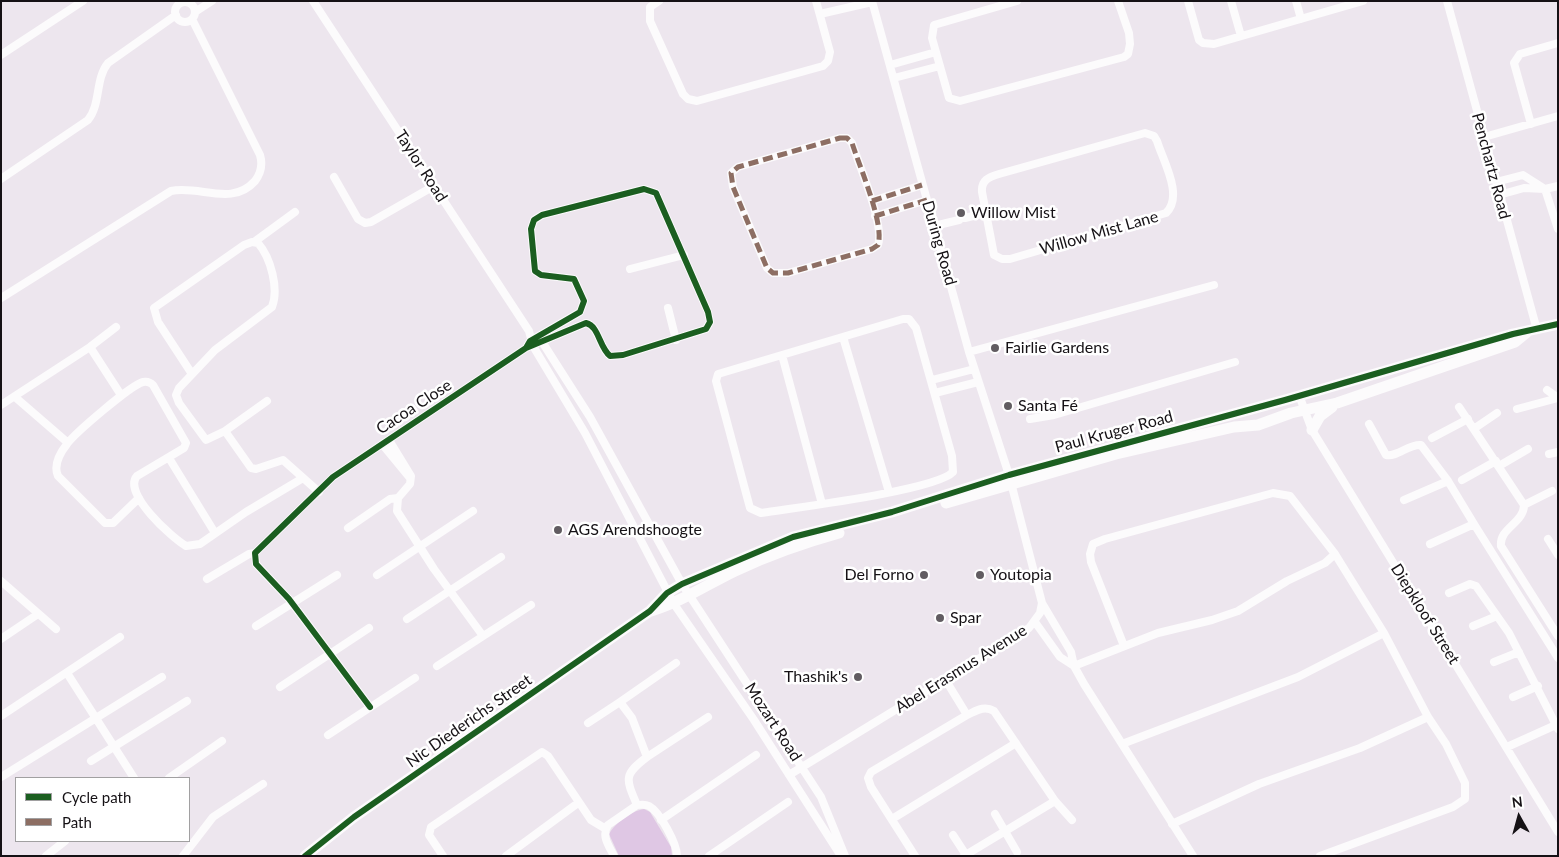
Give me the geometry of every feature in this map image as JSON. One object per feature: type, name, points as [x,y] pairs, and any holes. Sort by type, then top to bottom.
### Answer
[{"type":"street","points":[[1,55],[83,1]]},
{"type":"street","points":[[176,15],[181,21],[194,16],[212,1]]},
{"type":"street","name":"Taylor Road","points":[[313,1],[529,331],[539,339],[590,417],[682,584]]},
{"type":"street","points":[[659,1],[650,7],[650,21],[683,94],[692,101],[707,99],[823,66],[828,61],[830,52],[820,14],[819,2]]},
{"type":"street","points":[[1017,1],[934,25],[931,34],[949,98],[960,101],[1124,57],[1128,54],[1130,44],[1118,1]]},
{"type":"street","points":[[1188,1],[1199,40],[1203,43],[1214,44],[1362,1]]},
{"type":"street","points":[[1231,1],[1241,36]]},
{"type":"street","points":[[1296,1],[1301,19]]},
{"type":"street","name":"Penchartz Road","points":[[1447,1],[1496,182],[1532,331]]},
{"type":"street","points":[[1,179],[88,120],[94,110],[102,74],[108,63],[176,15],[182,2],[193,5],[194,16],[260,155],[262,168],[251,185],[236,194],[190,190],[171,191],[1,298]]},
{"type":"street","points":[[820,14],[872,2]]},
{"type":"street","name":"During Road","points":[[872,2],[969,352],[1010,479]]},
{"type":"street","points":[[1531,124],[1514,63],[1520,54],[1558,43]]},
{"type":"street","points":[[890,65],[936,52]]},
{"type":"street","points":[[894,78],[940,66]]},
{"type":"street","points":[[1484,137],[1558,116]]},
{"type":"street","name":"Willow Mist Lane","points":[[1145,133],[1154,136],[1157,141],[1173,194],[1173,203],[1166,213],[1005,260],[996,257],[993,252],[985,213],[982,186],[990,177],[1145,133]]},
{"type":"street","points":[[840,138],[847,138],[852,143],[872,201],[879,239],[875,248],[788,273],[773,273],[767,268],[733,187],[730,175],[738,167],[840,138]]},
{"type":"street","points":[[1496,182],[1523,175],[1545,189],[1558,229]]},
{"type":"street","points":[[334,177],[358,219],[365,223],[371,222],[434,186]]},
{"type":"street","points":[[872,201],[922,185]]},
{"type":"street","points":[[1499,195],[1524,188],[1545,189],[1558,186]]},
{"type":"street","points":[[644,189],[656,193],[684,255],[710,322],[702,332],[623,355],[610,356],[604,350],[594,328],[586,323],[539,339],[580,312],[584,301],[574,279],[541,275],[535,271],[532,229],[534,220],[538,217],[644,189]]},
{"type":"street","points":[[875,216],[927,200]]},
{"type":"street","points":[[192,374],[158,322],[154,308],[244,245],[254,242],[295,212]]},
{"type":"street","points":[[934,226],[985,213]]},
{"type":"street","points":[[254,242],[261,247],[268,263],[274,288],[272,307],[268,312],[215,350],[176,392],[179,403],[206,440],[225,431],[267,400]]},
{"type":"street","points":[[630,269],[684,255]]},
{"type":"street","points":[[969,352],[1214,285]]},
{"type":"street","points":[[668,308],[676,340]]},
{"type":"street","points":[[903,319],[910,319],[916,328],[932,380],[952,456],[953,472],[945,479],[889,492],[822,504],[761,512],[750,508],[716,376],[720,372],[782,355],[903,319]]},
{"type":"street","name":"Paul Kruger Road","points":[[667,593],[682,584],[781,541],[1010,479],[1513,334],[1558,324]]},
{"type":"street","points":[[1,405],[90,347],[116,327]]},
{"type":"street","name":"Taylor Road","points":[[529,331],[530,345],[585,433],[667,593]]},
{"type":"street","name":"Paul Kruger Road","points":[[674,604],[736,571],[788,548],[1010,479],[1234,427],[1258,424],[1337,403],[1516,342],[1532,331]]},
{"type":"street","points":[[843,337],[889,492]]},
{"type":"street","name":"Cacoa Close","points":[[207,580],[249,554],[255,553],[339,473],[539,339]]},
{"type":"street","points":[[90,347],[121,395]]},
{"type":"street","points":[[782,355],[822,504]]},
{"type":"street","points":[[1030,418],[1054,414],[1235,362]]},
{"type":"street","points":[[932,380],[974,369]]},
{"type":"street","points":[[139,498],[119,519],[113,523],[104,523],[58,476],[56,468],[58,459],[68,442],[121,395],[142,382],[148,382],[153,386],[186,443],[184,448],[134,479],[134,484],[139,498],[168,534],[186,546],[200,544],[215,532],[303,478]]},
{"type":"street","points":[[935,393],[978,382]]},
{"type":"street","points":[[1517,409],[1558,398],[1547,390]]},
{"type":"street","name":"Diepkloof Street","points":[[1299,395],[1312,430],[1558,832]]},
{"type":"street","points":[[15,397],[68,442]]},
{"type":"street","points":[[1312,430],[1320,416],[1337,403]]},
{"type":"street","points":[[1459,407],[1475,428],[1524,505],[1521,517],[1502,535],[1501,546],[1558,636]]},
{"type":"street","points":[[1475,428],[1497,413]]},
{"type":"street","points":[[1432,438],[1468,419]]},
{"type":"street","points":[[1370,424],[1386,455],[1392,455],[1412,446],[1421,445],[1448,481],[1558,658]]},
{"type":"street","points":[[225,431],[251,468],[256,469],[283,460],[319,492]]},
{"type":"street","points":[[386,442],[407,467],[411,479],[410,484],[398,498],[397,510],[483,636]]},
{"type":"street","points":[[1462,480],[1528,449]]},
{"type":"street","points":[[1549,454],[1558,452]]},
{"type":"street","points":[[169,458],[215,532]]},
{"type":"street","points":[[1010,479],[1042,603],[1071,652],[1074,666],[1193,856]]},
{"type":"street","points":[[1404,500],[1448,481]]},
{"type":"street","points":[[1524,505],[1552,491]]},
{"type":"street","points":[[1124,646],[1091,562],[1091,549],[1098,542],[1260,496],[1282,493],[1290,496],[1298,504],[1335,554],[1384,633],[1428,717],[1446,744],[1465,783],[1465,800],[1453,807],[1320,856]]},
{"type":"street","points":[[348,528],[390,499],[398,498]]},
{"type":"street","points":[[377,574],[473,511]]},
{"type":"street","points":[[1430,544],[1474,524]]},
{"type":"street","points":[[1548,539],[1558,555]]},
{"type":"street","points":[[255,553],[256,564],[292,603],[370,707]]},
{"type":"street","points":[[1074,666],[1158,633],[1212,620],[1238,611],[1287,581],[1325,563],[1335,554]]},
{"type":"street","points":[[407,619],[501,557]]},
{"type":"street","points":[[256,626],[337,575]]},
{"type":"street","points":[[1,581],[56,629]]},
{"type":"street","name":"Mozart Road","points":[[682,584],[821,797],[845,856]]},
{"type":"street","points":[[1449,592],[1474,584],[1519,652],[1557,726],[1507,747]]},
{"type":"street","name":"Mozart Road","points":[[667,593],[841,856]]},
{"type":"street","name":"Nic Diederichs Street","points":[[305,856],[354,817],[650,611],[667,593]]},
{"type":"street","name":"Abel Erasmus Avenue","points":[[789,775],[1029,628],[1035,622],[1042,603]]},
{"type":"street","name":"Nic Diederichs Street","points":[[650,611],[674,604]]},
{"type":"street","points":[[437,666],[530,605]]},
{"type":"street","points":[[1,640],[38,614]]},
{"type":"street","points":[[1473,626],[1496,616]]},
{"type":"street","points":[[1035,622],[1060,657],[1074,666]]},
{"type":"street","points":[[280,687],[369,628]]},
{"type":"street","points":[[1122,744],[1298,677],[1384,633]]},
{"type":"street","points":[[1,716],[120,637]]},
{"type":"street","points":[[1494,662],[1519,652]]},
{"type":"street","points":[[588,723],[676,663]]},
{"type":"street","points":[[67,673],[133,777]]},
{"type":"street","points":[[3,773],[97,718],[162,677]]},
{"type":"street","points":[[328,735],[415,678]]},
{"type":"street","points":[[946,679],[967,714]]},
{"type":"street","points":[[1513,697],[1538,686]]},
{"type":"street","points":[[92,761],[187,701]]},
{"type":"street","points":[[620,702],[632,718],[647,757]]},
{"type":"street","points":[[914,856],[871,787],[868,778],[871,772],[967,714],[982,708],[994,710],[1055,801],[1072,820]]},
{"type":"street","points":[[637,805],[629,785],[628,774],[632,768],[708,717]]},
{"type":"street","points":[[1172,824],[1266,782],[1360,748],[1428,717]]},
{"type":"street","points":[[170,777],[222,741]]},
{"type":"street","points":[[892,819],[1016,743]]},
{"type":"street","points":[[443,856],[429,835],[432,827],[542,752],[548,756],[591,820],[606,829]]},
{"type":"street","points":[[660,820],[756,755]]},
{"type":"street","points":[[183,856],[213,817],[263,784]]},
{"type":"street","points":[[953,834],[965,855],[1055,801]]},
{"type":"street","points":[[709,856],[788,802]]},
{"type":"street","points":[[506,856],[578,803]]},
{"type":"street","points":[[612,855],[606,841],[608,825],[637,805],[648,805],[674,842],[677,856]]},
{"type":"street","points":[[994,814],[1017,852]]},
{"type":"street","points":[[46,856],[64,842]]},
{"type":"shaded area","points":[[644,809],[650,812],[671,847],[672,856],[619,856],[609,834],[624,818]]},
{"type":"marked path","points":[[840,138],[847,138],[852,143],[875,210],[878,224],[878,245],[872,249],[788,273],[773,273],[767,268],[733,187],[731,173],[738,167],[840,138]]},
{"type":"marked path","points":[[872,201],[922,185]]},
{"type":"marked path","points":[[875,216],[927,200]]},
{"type":"cycle path","points":[[370,707],[289,599],[256,564],[255,553],[333,477],[526,348],[530,341],[580,312],[584,301],[574,279],[541,275],[535,271],[531,229],[534,220],[542,215],[644,189],[656,193],[708,312],[710,322],[706,329],[623,355],[610,356],[603,347],[594,328],[586,323],[526,348]]},
{"type":"cycle path","points":[[305,856],[354,817],[650,611],[667,593],[682,584],[793,537],[892,512],[1009,475],[1285,400],[1513,334],[1558,324]]},
{"type":"place","name":"Willow Mist","points":[[961,213]]},
{"type":"place","name":"Fairlie Gardens","points":[[995,348]]},
{"type":"place","name":"Santa Fé","points":[[1008,406]]},
{"type":"place","name":"AGS Arendshoogte","points":[[558,530]]},
{"type":"place","name":"Del Forno","points":[[924,575]]},
{"type":"place","name":"Youtopia","points":[[980,575]]},
{"type":"place","name":"Spar","points":[[940,618]]},
{"type":"place","name":"Thashik's","points":[[858,677]]}]
